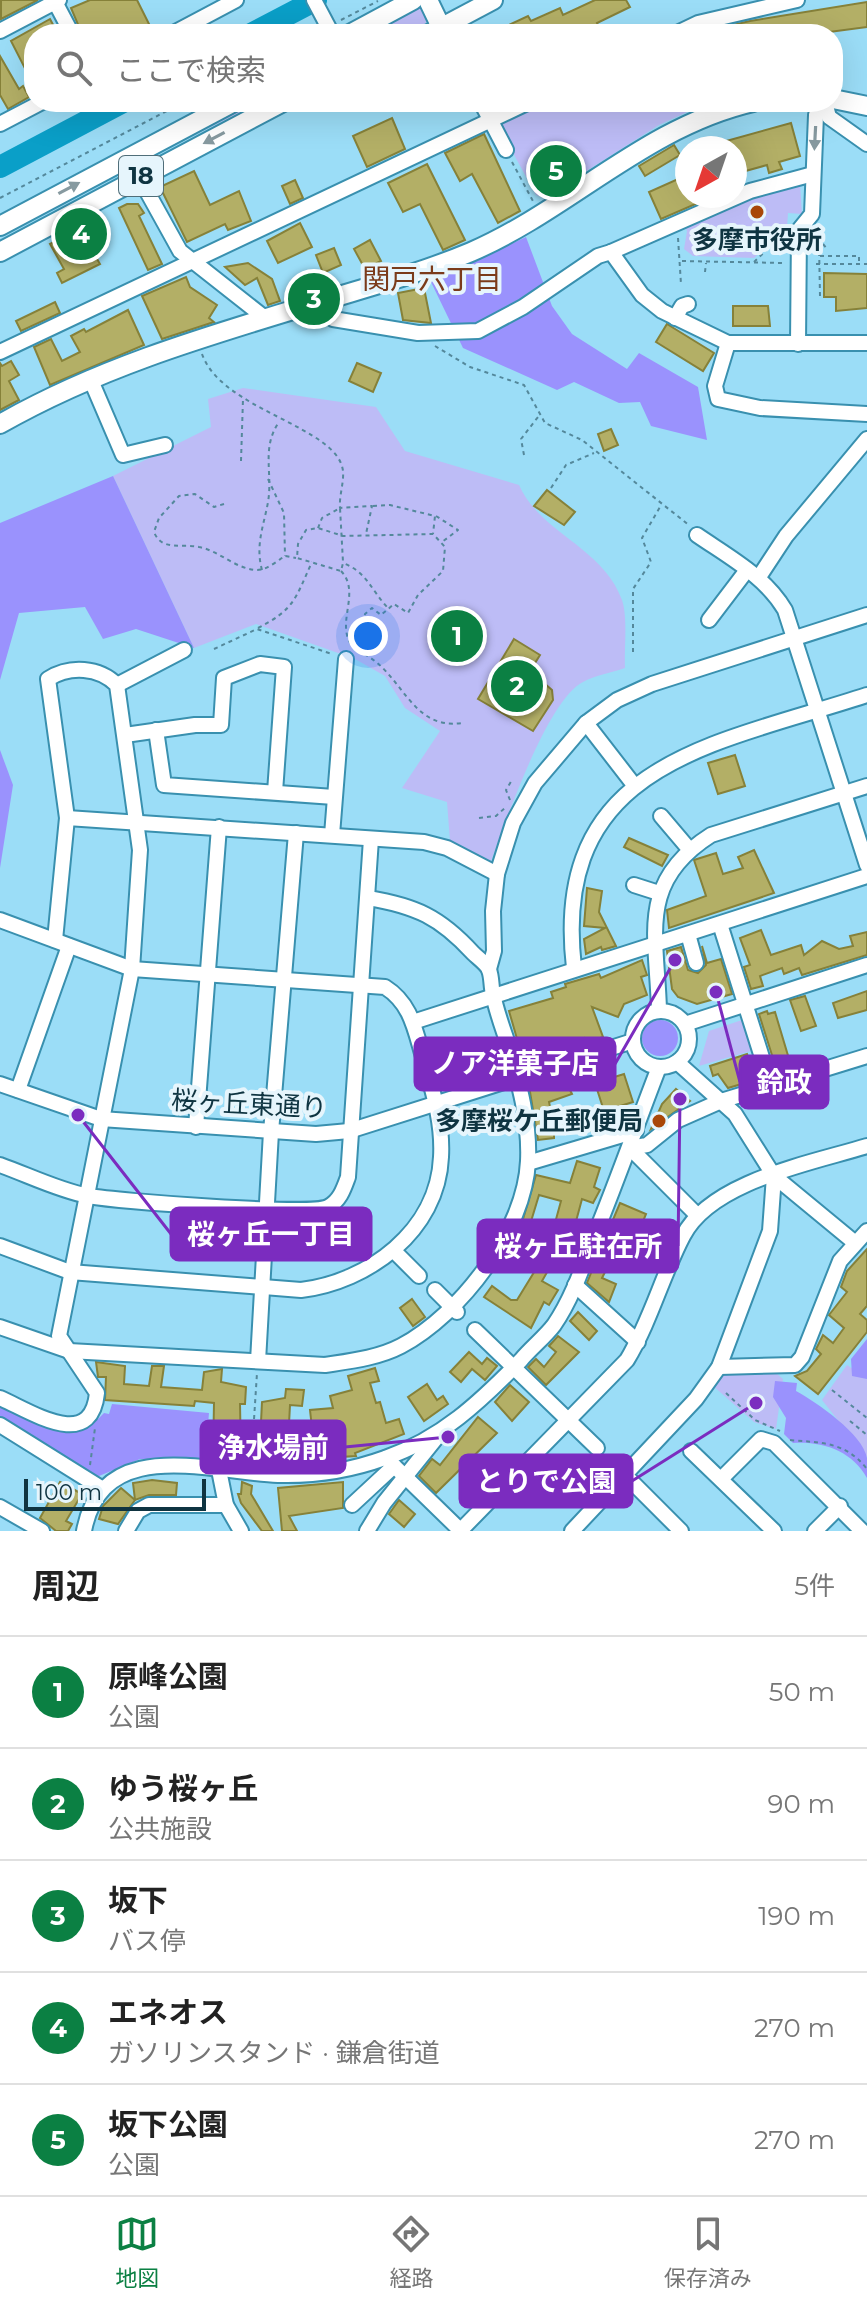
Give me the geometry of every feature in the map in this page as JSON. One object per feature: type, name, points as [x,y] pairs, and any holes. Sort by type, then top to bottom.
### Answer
[{"type":"main road","points":[[369,24],[413,0]]},
{"type":"main road","points":[[428,0],[436,24]]},
{"type":"main road","points":[[452,24],[493,0]]},
{"type":"main road","points":[[843,101],[867,106]]},
{"type":"main road","name":"18","points":[[0,226],[215,112]]},
{"type":"main road","name":"18","points":[[0,252],[264,112]]},
{"type":"main road","points":[[0,424],[90,378],[265,318],[422,271],[473,251],[540,214],[655,139],[719,112]]},
{"type":"main road","points":[[129,157],[139,177]]},
{"type":"street","points":[[191,24],[236,0]]},
{"type":"street","points":[[314,0],[327,24]]},
{"type":"street","points":[[696,24],[797,0]]},
{"type":"street","points":[[0,31],[56,1],[67,24]]},
{"type":"street","points":[[0,124],[24,111]]},
{"type":"street","points":[[486,112],[506,150]]},
{"type":"street","points":[[0,352],[507,112]]},
{"type":"street","points":[[798,344],[799,230],[812,214],[818,112]]},
{"type":"street","points":[[827,112],[829,117],[867,144]]},
{"type":"street","points":[[747,193],[813,174]]},
{"type":"street","points":[[139,177],[170,237],[192,263],[265,318]]},
{"type":"street","points":[[315,303],[333,319],[418,333],[478,331],[493,325],[598,256],[710,208]]},
{"type":"street","points":[[611,252],[642,295],[675,318],[728,343],[867,343]]},
{"type":"street","points":[[675,318],[682,306],[688,304]]},
{"type":"street","points":[[728,343],[715,386],[718,399],[760,408],[867,414]]},
{"type":"street","points":[[90,378],[123,455],[165,445]]},
{"type":"street","points":[[709,620],[753,574],[867,439]]},
{"type":"street","points":[[697,535],[776,594],[795,638],[867,865]]},
{"type":"street","points":[[0,1327],[69,1351],[325,1365],[364,1359],[400,1346],[455,1310],[490,1263],[509,1230],[528,1163],[526,1117],[493,995],[489,969],[494,951],[493,911],[497,874],[513,823],[535,783],[586,723],[617,700],[652,684],[867,615]]},
{"type":"street","points":[[117,685],[184,650]]},
{"type":"street","points":[[332,835],[346,659]]},
{"type":"street","points":[[125,735],[221,725],[224,678],[260,664],[284,667],[275,792]]},
{"type":"street","points":[[0,1398],[61,1424],[77,1425],[92,1414],[97,1393],[59,1336],[132,969],[140,850],[117,685],[99,671],[88,669],[48,679],[67,818],[55,940]]},
{"type":"street","points":[[574,968],[569,930],[572,896],[583,855],[609,811],[634,785],[689,751],[867,695]]},
{"type":"street","points":[[586,723],[634,785]]},
{"type":"street","points":[[156,730],[164,785],[334,797]]},
{"type":"street","points":[[659,1010],[655,944],[659,893],[671,868],[689,849],[711,835],[867,786]]},
{"type":"street","points":[[661,816],[689,849]]},
{"type":"street","points":[[67,818],[424,842],[447,848],[497,874]]},
{"type":"street","points":[[196,1127],[219,827]]},
{"type":"street","points":[[258,1361],[271,1132],[296,833]]},
{"type":"street","points":[[0,1165],[87,1196],[314,1211],[330,1206],[343,1192],[348,1177],[358,983],[371,839]]},
{"type":"street","points":[[413,1022],[867,876]]},
{"type":"street","points":[[634,885],[659,893]]},
{"type":"street","points":[[368,898],[402,904],[432,917],[454,931],[489,969]]},
{"type":"street","points":[[0,920],[132,969],[385,987],[399,996],[413,1022],[436,1102],[441,1161],[434,1190],[420,1219],[394,1251],[347,1281],[325,1287],[264,1288],[70,1272],[0,1246]]},
{"type":"street","points":[[720,924],[771,1086]]},
{"type":"street","points":[[688,934],[696,963]]},
{"type":"street","points":[[18,1090],[69,946]]},
{"type":"street","points":[[685,1024],[867,965]]},
{"type":"street","points":[[659,1010],[675,1014],[685,1024],[689,1034],[687,1050],[677,1062],[659,1067],[644,1061],[633,1041],[637,1024],[659,1010]]},
{"type":"street","name":"桜ヶ丘東通り","points":[[0,1084],[101,1119],[271,1132],[349,1131],[633,1041]]},
{"type":"street","points":[[630,1148],[647,1145],[678,1120],[721,1101],[867,1056]]},
{"type":"street","points":[[677,1062],[721,1101],[751,1135],[774,1176],[854,1242]]},
{"type":"street","points":[[352,1505],[395,1467],[476,1405],[554,1325],[575,1285],[659,1067]]},
{"type":"street","points":[[528,1163],[636,1131]]},
{"type":"street","points":[[84,1531],[87,1513],[101,1488],[113,1477],[133,1469],[159,1466],[311,1474],[395,1467],[461,1531],[627,1360],[638,1342],[684,1232],[697,1215],[713,1201],[741,1187],[867,1146]]},
{"type":"street","points":[[630,1148],[697,1215]]},
{"type":"street","points":[[572,1531],[624,1474],[673,1433],[719,1367],[770,1231],[774,1176]]},
{"type":"street","points":[[719,1367],[795,1365],[802,1357],[840,1261],[867,1231]]},
{"type":"street","points":[[394,1251],[419,1276]]},
{"type":"street","points":[[575,1285],[638,1342]]},
{"type":"street","points":[[435,1290],[455,1310]]},
{"type":"street","points":[[475,1330],[597,1448]]},
{"type":"street","points":[[0,1425],[101,1488]]},
{"type":"street","points":[[367,1531],[395,1467],[440,1433]]},
{"type":"street","points":[[721,1479],[761,1439],[774,1443],[862,1531]]},
{"type":"street","points":[[250,1472],[252,1448]]},
{"type":"street","points":[[691,1451],[774,1531]]},
{"type":"street","points":[[219,1470],[226,1505],[241,1531]]},
{"type":"street","points":[[624,1474],[681,1531]]},
{"type":"street","points":[[126,1531],[138,1511],[149,1505],[226,1505]]},
{"type":"street","points":[[815,1531],[840,1506]]},
{"type":"street","points":[[0,1507],[42,1531]]},
{"type":"path","points":[[340,24],[379,0]]},
{"type":"path","points":[[0,198],[165,112]]},
{"type":"path","points":[[506,150],[540,214]]},
{"type":"path","points":[[679,222],[677,243],[682,261],[681,284]]},
{"type":"path","points":[[754,262],[785,232]]},
{"type":"path","points":[[820,296],[817,264],[821,242],[828,250]]},
{"type":"path","points":[[819,256],[859,256],[859,264]]},
{"type":"path","points":[[682,261],[785,263]]},
{"type":"path","points":[[705,272],[706,261]]},
{"type":"path","points":[[817,264],[867,264]]},
{"type":"path","points":[[418,333],[470,367],[524,385],[539,416],[556,431],[582,440],[661,506],[687,522]]},
{"type":"path","points":[[197,340],[207,368],[243,398],[280,421],[326,441],[338,458],[343,471],[341,571],[349,589],[344,634],[350,644],[384,665],[408,702],[423,714],[454,724],[462,723]]},
{"type":"path","points":[[241,461],[243,398]]},
{"type":"path","points":[[524,455],[521,439],[539,416]]},
{"type":"path","points":[[262,570],[258,556],[262,517],[268,502],[268,447],[280,421]]},
{"type":"path","points":[[551,488],[566,465],[595,452]]},
{"type":"path","points":[[267,478],[284,513],[285,556]]},
{"type":"path","points":[[224,504],[214,507],[195,494],[179,496],[159,518],[154,532],[158,540],[167,546],[204,548],[241,568],[262,570],[285,556],[341,571]]},
{"type":"path","points":[[318,528],[322,518],[340,508],[390,505],[435,516],[458,530],[442,542]]},
{"type":"path","points":[[366,535],[372,506]]},
{"type":"path","points":[[633,652],[633,589],[651,562],[642,538],[661,506]]},
{"type":"path","points":[[433,534],[435,516]]},
{"type":"path","points":[[297,558],[298,544],[306,530],[318,528],[343,536],[433,534],[442,542],[445,563],[438,578],[418,595],[408,613],[394,604],[381,615],[372,608],[365,614],[364,625],[377,636],[366,654]]},
{"type":"path","points":[[214,649],[285,615],[312,562]]},
{"type":"path","points":[[343,563],[366,575],[388,608]]},
{"type":"path","points":[[257,629],[346,659]]},
{"type":"path","points":[[479,818],[496,816],[510,802]]},
{"type":"path","points":[[252,1448],[258,1361]]},
{"type":"path","points":[[832,1390],[867,1418]]},
{"type":"path","points":[[726,1393],[755,1420],[774,1426]]},
{"type":"path","points":[[87,1474],[94,1453],[92,1414]]},
{"type":"path","points":[[850,1421],[867,1435]]},
{"type":"path","points":[[786,1438],[814,1439],[840,1447],[867,1469]]},
{"type":"shaded area","points":[[415,7],[423,7],[428,20],[424,24],[384,24]]},
{"type":"shaded area","points":[[230,112],[241,112],[142,161],[143,157]]},
{"type":"shaded area","points":[[521,112],[687,112],[659,125],[544,198],[536,195],[500,129],[504,120]]},
{"type":"shaded area","points":[[800,184],[802,214],[788,213],[787,228],[754,258],[693,256],[684,249],[687,231],[684,225],[723,208],[747,208],[747,197]]},
{"type":"shaded area","points":[[526,237],[552,306],[572,334],[627,369],[639,353],[698,387],[707,440],[651,426],[640,402],[619,403],[574,382],[557,390],[463,348],[431,282]]},
{"type":"shaded area","points":[[243,388],[376,407],[405,451],[519,485],[541,516],[587,553],[613,582],[624,607],[625,668],[583,682],[569,693],[529,763],[491,861],[450,841],[447,802],[402,788],[440,731],[405,708],[385,676],[355,659],[256,624],[194,648],[113,476],[211,427],[208,399]]},
{"type":"shaded area","points":[[113,476],[194,648],[136,629],[103,639],[85,607],[19,613],[0,680],[0,523]]},
{"type":"shaded area","points":[[0,750],[13,785],[0,868]]},
{"type":"shaded area","points":[[745,1019],[754,1050],[699,1066],[709,1031]]},
{"type":"shaded area","points":[[660,1020],[673,1025],[678,1038],[673,1051],[660,1056],[647,1051],[642,1038],[647,1025]]},
{"type":"shaded area","points":[[867,1339],[867,1379],[852,1376],[851,1359]]},
{"type":"shaded area","points":[[847,1365],[867,1379],[867,1457],[822,1400]]},
{"type":"shaded area","points":[[723,1372],[776,1373],[783,1379],[776,1429],[754,1422],[712,1385]]},
{"type":"shaded area","points":[[775,1381],[797,1383],[796,1391],[848,1429],[864,1449],[867,1478],[853,1461],[836,1450],[815,1444],[793,1443],[784,1434],[786,1418],[773,1397]]},
{"type":"shaded area","points":[[112,1404],[209,1413],[205,1460],[140,1459],[99,1476],[90,1475],[0,1416],[0,1406],[41,1426],[66,1432],[79,1431],[104,1413],[109,1414]]},
{"type":"building","points":[[1,0],[38,0],[1,19]]},
{"type":"building","points":[[90,0],[137,0],[149,24],[78,24],[71,8]]},
{"type":"building","points":[[595,0],[626,0],[630,7],[597,24],[511,24],[528,16],[531,21],[560,8],[563,15]]},
{"type":"building","points":[[867,2],[867,27],[843,30],[843,24],[737,24]]},
{"type":"building","points":[[24,34],[24,66],[11,41]]},
{"type":"building","points":[[0,56],[19,89],[23,86],[24,100],[8,109],[0,95]]},
{"type":"building","points":[[392,118],[405,149],[367,167],[353,136]]},
{"type":"building","points":[[791,123],[800,156],[779,162],[782,169],[769,173],[767,165],[747,171],[747,136],[744,136]]},
{"type":"building","points":[[484,134],[520,211],[498,223],[472,174],[460,181],[445,153]]},
{"type":"building","points":[[675,147],[675,158],[645,176],[639,166]]},
{"type":"building","points":[[427,164],[465,240],[443,250],[420,204],[403,212],[388,183]]},
{"type":"building","points":[[194,171],[210,205],[239,191],[251,221],[228,230],[225,224],[187,242],[160,187]]},
{"type":"building","points":[[295,180],[303,198],[290,204],[282,186]]},
{"type":"building","points":[[675,180],[675,208],[686,208],[661,219],[649,192]]},
{"type":"building","points":[[138,204],[144,213],[139,216],[162,264],[148,270],[119,208]]},
{"type":"building","points":[[300,223],[312,247],[278,263],[267,241]]},
{"type":"building","points":[[66,236],[78,260],[93,252],[100,264],[62,283],[57,273],[64,269],[50,244]]},
{"type":"building","points":[[370,240],[381,261],[365,269],[354,249]]},
{"type":"building","points":[[334,248],[341,265],[323,273],[316,255]]},
{"type":"building","points":[[248,263],[272,279],[280,301],[268,305],[257,278],[245,285],[225,267]]},
{"type":"building","points":[[824,273],[867,274],[867,308],[836,311],[836,297],[824,297]]},
{"type":"building","points":[[186,277],[190,287],[217,305],[209,318],[214,322],[162,339],[142,296]]},
{"type":"building","points":[[424,288],[431,323],[403,320],[398,293]]},
{"type":"building","points":[[55,302],[60,313],[21,331],[16,321]]},
{"type":"building","points":[[733,306],[768,306],[770,326],[733,326]]},
{"type":"building","points":[[128,310],[144,345],[50,385],[34,347],[51,339],[62,361],[80,352],[71,336],[84,329],[86,332]]},
{"type":"building","points":[[667,324],[714,353],[703,371],[656,342]]},
{"type":"building","points":[[11,361],[19,375],[9,381],[19,400],[0,410],[0,363],[2,366]]},
{"type":"building","points":[[357,363],[381,373],[373,392],[349,381]]},
{"type":"building","points":[[611,429],[618,445],[604,451],[598,434]]},
{"type":"building","points":[[547,490],[575,512],[564,525],[534,506]]},
{"type":"building","points":[[514,639],[540,655],[530,671],[552,690],[553,700],[533,731],[478,699]]},
{"type":"building","points":[[735,755],[745,786],[718,794],[708,763]]},
{"type":"building","points":[[629,838],[668,855],[662,866],[624,847]]},
{"type":"building","points":[[754,850],[774,893],[669,928],[667,910],[706,896],[694,860],[716,853],[723,874],[743,868],[738,857]]},
{"type":"building","points":[[587,888],[602,891],[599,912],[616,946],[602,950],[601,947],[586,954],[584,939],[605,928],[584,926]]},
{"type":"building","points":[[761,930],[771,955],[801,945],[804,955],[822,941],[839,949],[853,946],[850,936],[867,932],[867,955],[802,975],[799,968],[784,974],[782,968],[760,976],[763,986],[751,989],[744,967],[750,965],[740,938]]},
{"type":"building","points":[[702,946],[707,963],[721,959],[732,994],[697,1004],[678,997],[672,989],[667,951],[681,947],[688,970],[698,973],[706,965]]},
{"type":"building","points":[[642,960],[647,975],[641,977],[647,995],[624,1004],[618,1017],[592,1007],[603,1037],[586,1043],[584,1038],[565,1044],[549,1052],[550,1055],[524,1063],[509,1011],[553,998],[551,992],[566,987],[565,984],[599,974],[601,978]]},
{"type":"building","points":[[867,991],[867,1010],[838,1018],[833,1003]]},
{"type":"building","points":[[805,996],[816,1026],[801,1031],[790,1000]]},
{"type":"building","points":[[767,1011],[768,1014],[775,1012],[792,1069],[777,1071],[759,1014]]},
{"type":"building","points":[[747,1054],[755,1080],[728,1088],[718,1074],[713,1076],[710,1066]]},
{"type":"building","points":[[562,1074],[572,1094],[549,1102],[553,1121],[596,1116],[601,1130],[554,1134],[554,1138],[538,1140],[529,1086]]},
{"type":"building","points":[[624,1074],[633,1102],[604,1111],[595,1083]]},
{"type":"building","points":[[676,1089],[690,1101],[651,1129],[662,1104]]},
{"type":"building","points":[[577,1161],[600,1168],[594,1187],[600,1190],[593,1203],[582,1199],[575,1225],[570,1224],[566,1238],[552,1234],[561,1201],[539,1195],[529,1228],[521,1226],[536,1175],[570,1183]]},
{"type":"building","points":[[620,1203],[646,1214],[635,1241],[620,1235],[623,1227],[612,1222]]},
{"type":"building","points":[[526,1243],[554,1260],[542,1281],[558,1290],[549,1305],[544,1302],[531,1328],[484,1297],[492,1286],[511,1300],[517,1300],[536,1269],[517,1258]]},
{"type":"building","points":[[867,1249],[867,1306],[860,1314],[867,1320],[867,1332],[818,1394],[795,1376],[807,1371],[821,1354],[816,1349],[823,1335],[833,1343],[844,1328],[829,1315],[847,1292],[841,1287],[847,1271]]},
{"type":"building","points":[[593,1268],[605,1272],[602,1278],[616,1284],[609,1302],[587,1283]]},
{"type":"building","points":[[412,1299],[425,1317],[413,1326],[400,1308]]},
{"type":"building","points":[[578,1312],[597,1331],[589,1340],[570,1321]]},
{"type":"building","points":[[558,1336],[579,1352],[546,1385],[528,1367],[536,1359],[544,1367],[556,1352],[549,1346]]},
{"type":"building","points":[[469,1352],[482,1364],[487,1358],[497,1366],[485,1380],[472,1369],[461,1382],[450,1372]]},
{"type":"building","points":[[96,1362],[125,1366],[124,1384],[149,1386],[152,1366],[164,1366],[161,1387],[202,1390],[204,1372],[222,1369],[221,1382],[246,1387],[245,1404],[240,1404],[241,1458],[213,1458],[214,1403],[195,1401],[194,1406],[105,1400],[106,1377],[98,1377]]},
{"type":"building","points":[[375,1368],[379,1381],[370,1383],[376,1403],[380,1402],[386,1423],[399,1419],[404,1434],[355,1453],[356,1456],[261,1462],[261,1445],[334,1439],[334,1429],[312,1428],[310,1410],[333,1408],[330,1396],[352,1390],[348,1376]]},
{"type":"building","points":[[427,1384],[437,1400],[443,1396],[448,1404],[424,1421],[408,1397]]},
{"type":"building","points":[[510,1385],[529,1402],[512,1421],[495,1402]]},
{"type":"building","points":[[286,1389],[304,1390],[302,1406],[290,1405],[289,1424],[272,1426],[272,1423],[261,1422],[262,1402],[285,1398]]},
{"type":"building","points":[[478,1417],[497,1433],[436,1493],[419,1476],[432,1459],[440,1465]]},
{"type":"building","points":[[152,1480],[177,1483],[176,1495],[149,1495],[135,1500],[133,1483]]},
{"type":"building","points":[[60,1482],[82,1494],[66,1521],[72,1524],[68,1531],[56,1531],[40,1518]]},
{"type":"building","points":[[242,1482],[252,1486],[251,1494],[273,1531],[262,1531],[241,1503],[238,1494],[241,1494]]},
{"type":"building","points":[[343,1482],[343,1508],[289,1516],[297,1531],[282,1531],[278,1488]]},
{"type":"building","points":[[121,1488],[135,1500],[118,1524],[99,1519],[103,1506]]},
{"type":"building","points":[[399,1500],[415,1514],[404,1527],[389,1514]]},
{"type":"waterway","points":[[270,24],[316,0]]},
{"type":"waterway","points":[[0,167],[104,112]]},
{"type":"place","name":"坂下公園","points":[[556,171]]},
{"type":"place","name":"多摩市役所","points":[[757,212]]},
{"type":"place","name":"エネオス","points":[[81,234]]},
{"type":"place","name":"坂下","points":[[314,299]]},
{"type":"place","name":"原峰公園","points":[[457,636]]},
{"type":"place","name":"ゆう桜ヶ丘","points":[[517,686]]},
{"type":"place","name":"ノア洋菓子店","points":[[675,960]]},
{"type":"place","name":"鈴政","points":[[716,992]]},
{"type":"place","name":"桜ヶ丘駐在所","points":[[680,1099]]},
{"type":"place","name":"桜ヶ丘一丁目","points":[[78,1115]]},
{"type":"place","name":"多摩桜ケ丘郵便局","points":[[659,1121]]},
{"type":"place","name":"とりで公園","points":[[756,1403]]},
{"type":"place","name":"浄水場前","points":[[448,1437]]},
{"type":"district","name":"関戸六丁目","points":[[432,279]]}]
